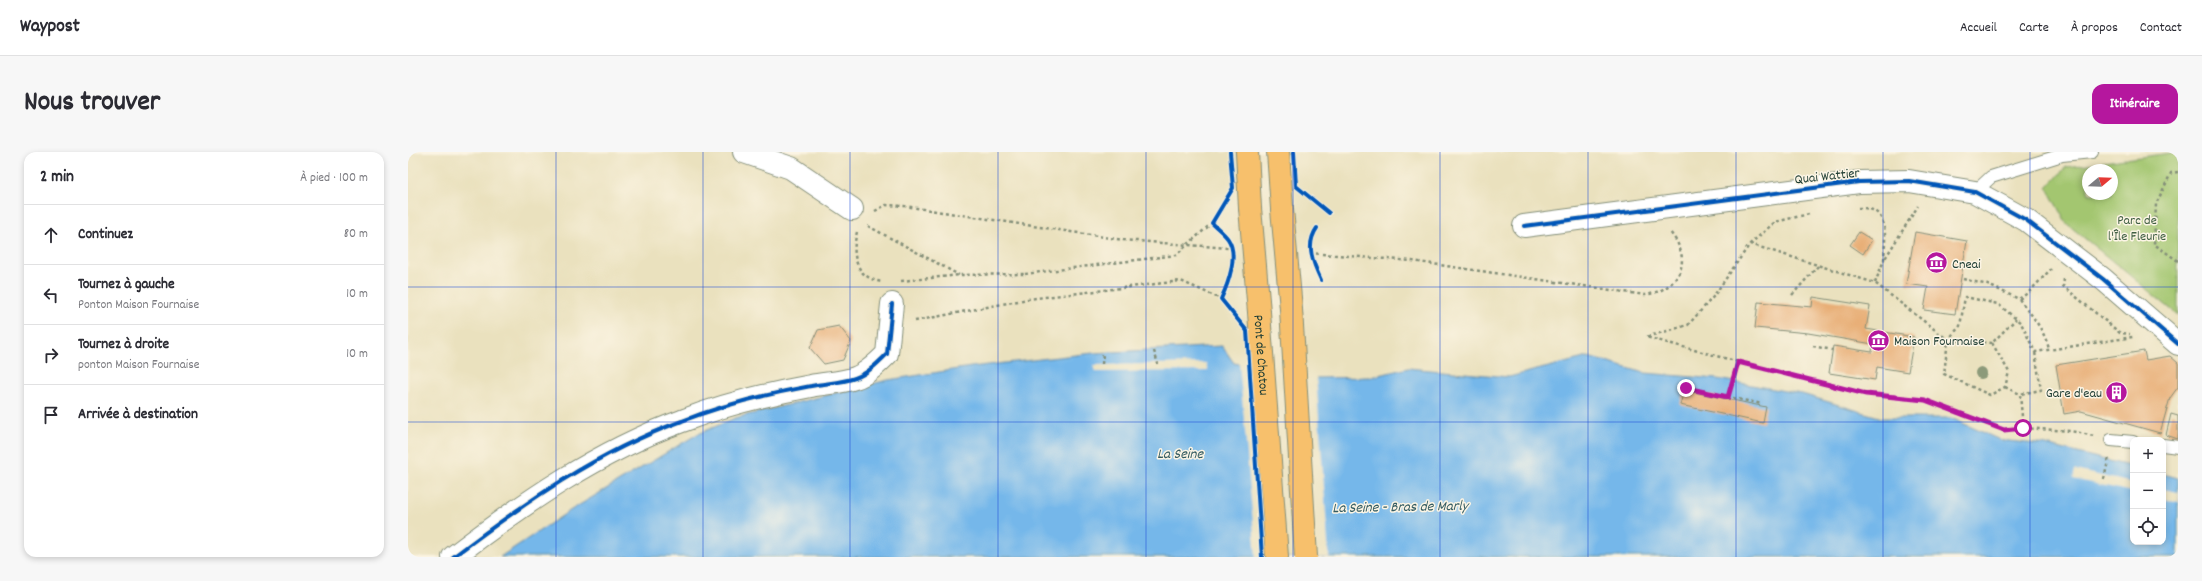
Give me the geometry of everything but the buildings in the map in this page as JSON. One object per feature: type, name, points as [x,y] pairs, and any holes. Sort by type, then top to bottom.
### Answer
[{"type":"main road","name":"Pont de Chatou","points":[[1247,152],[1277,557]]},
{"type":"main road","points":[[1278,152],[1291,309],[1306,557]]},
{"type":"street","points":[[744,152],[791,168],[857,216]]},
{"type":"street","name":"Quai Wattier","points":[[1524,226],[1859,182],[1909,181],[1975,192],[2026,220],[2103,279],[2178,344]]},
{"type":"street","points":[[453,557],[507,516],[585,466],[624,445],[682,420],[754,398],[856,378],[887,354],[892,304]]},
{"type":"lane","points":[[1975,192],[1991,177],[2062,155],[2092,152]]},
{"type":"lane","points":[[2111,440],[2130,442]]},
{"type":"lane","points":[[2166,445],[2178,447]]},
{"type":"path","points":[[2178,172],[2171,173],[2156,204],[2154,244],[2178,261]]},
{"type":"path","points":[[1875,283],[1884,260],[1919,203]]},
{"type":"path","points":[[857,216],[869,214],[886,205],[904,206],[1123,240],[1233,248]]},
{"type":"path","points":[[1855,208],[1863,208],[1877,213],[1886,227],[1884,260]]},
{"type":"path","points":[[1810,214],[1775,222],[1750,244],[1713,297],[1688,325],[1646,337],[1866,394],[1925,400],[2004,430],[2023,428],[2071,431],[2111,440]]},
{"type":"path","points":[[857,216],[960,275]]},
{"type":"path","points":[[857,216],[853,247],[855,259],[867,276],[874,281],[887,282]]},
{"type":"path","points":[[895,282],[960,275],[1025,274],[1176,255],[1212,223]]},
{"type":"path","points":[[1303,253],[1412,260],[1645,295],[1658,293],[1668,288],[1675,280],[1681,268],[1683,255],[1677,240],[1667,228]]},
{"type":"path","points":[[1750,244],[1875,283],[1948,340],[1992,343],[2016,319]]},
{"type":"path","points":[[1792,295],[1819,265]]},
{"type":"path","points":[[2019,299],[2029,292],[2052,267]]},
{"type":"path","points":[[2035,352],[2137,335],[2120,333],[2063,286],[2065,272]]},
{"type":"path","points":[[1963,279],[1988,285],[2019,299],[2034,318],[2046,339],[2049,350]]},
{"type":"path","points":[[890,326],[1028,299],[1181,281],[1221,299]]},
{"type":"path","points":[[1966,297],[1998,304],[2016,319],[2021,323],[2035,352],[2041,390],[2020,394],[2005,388],[1990,395],[1944,374],[1948,340],[1960,326],[1966,297]]},
{"type":"path","points":[[1992,343],[2009,372],[2005,388]]},
{"type":"path","points":[[1813,346],[1832,350]]},
{"type":"path","points":[[1154,351],[1158,364]]},
{"type":"path","points":[[1102,353],[1102,364]]},
{"type":"path","points":[[1728,397],[1738,362]]},
{"type":"path","points":[[1686,388],[1762,404]]},
{"type":"path","points":[[2020,394],[2023,428]]},
{"type":"path","points":[[2104,479],[2109,454]]},
{"type":"green space","name":"Parc de l'Île Fleurie","points":[[2178,152],[2178,315],[2066,223],[2047,188],[2066,167],[2082,165],[2082,200],[2118,200],[2118,164],[2088,164]]},
{"type":"water","name":"La Seine","points":[[1222,346],[1234,363],[1314,378],[1371,377],[1408,368],[1509,377],[1588,357],[1645,373],[1717,379],[1802,394],[1882,418],[1951,418],[2000,440],[2046,445],[2130,466],[2130,545],[2166,545],[2166,475],[2178,478],[2178,557],[500,557],[571,510],[696,435],[735,418],[888,380],[971,367],[1093,353]]},
{"type":"pier","points":[[1239,362],[1316,376],[1329,557],[1256,557]]},
{"type":"pier","points":[[1206,363],[1208,371],[1095,372],[1093,365]]},
{"type":"pier","points":[[2075,470],[2130,482],[2130,491],[2073,479]]},
{"type":"pier","points":[[2166,490],[2178,492],[2178,502],[2166,500]]},
{"type":"cycle path","points":[[1230,152],[1233,188],[1212,223],[1228,239],[1233,253],[1227,286],[1221,299],[1247,331],[1262,557]]},
{"type":"cycle path","points":[[1294,152],[1296,186],[1329,213]]},
{"type":"cycle path","points":[[1524,226],[1859,182],[1909,181],[1975,192],[2026,220],[2103,279],[2178,344]]},
{"type":"cycle path","points":[[1317,228],[1313,234],[1311,247],[1313,261],[1321,280]]},
{"type":"cycle path","points":[[453,557],[507,517],[562,480],[620,448],[651,434],[698,415],[729,405],[795,389],[844,381],[864,374],[887,354],[892,304]]},
{"type":"place","name":"Cneai","points":[[1936,263]]},
{"type":"place","name":"Maison Fournaise","points":[[1879,340]]},
{"type":"place","name":"Gare d'eau","points":[[2117,392]]},
{"type":"route","points":[[1686,388],[1728,397],[1738,362],[1764,370],[1866,394],[1925,400],[2004,430],[2023,428]]},
{"type":"water label","name":"La Seine - Bras de Marly","points":[[1400,506]]}]
